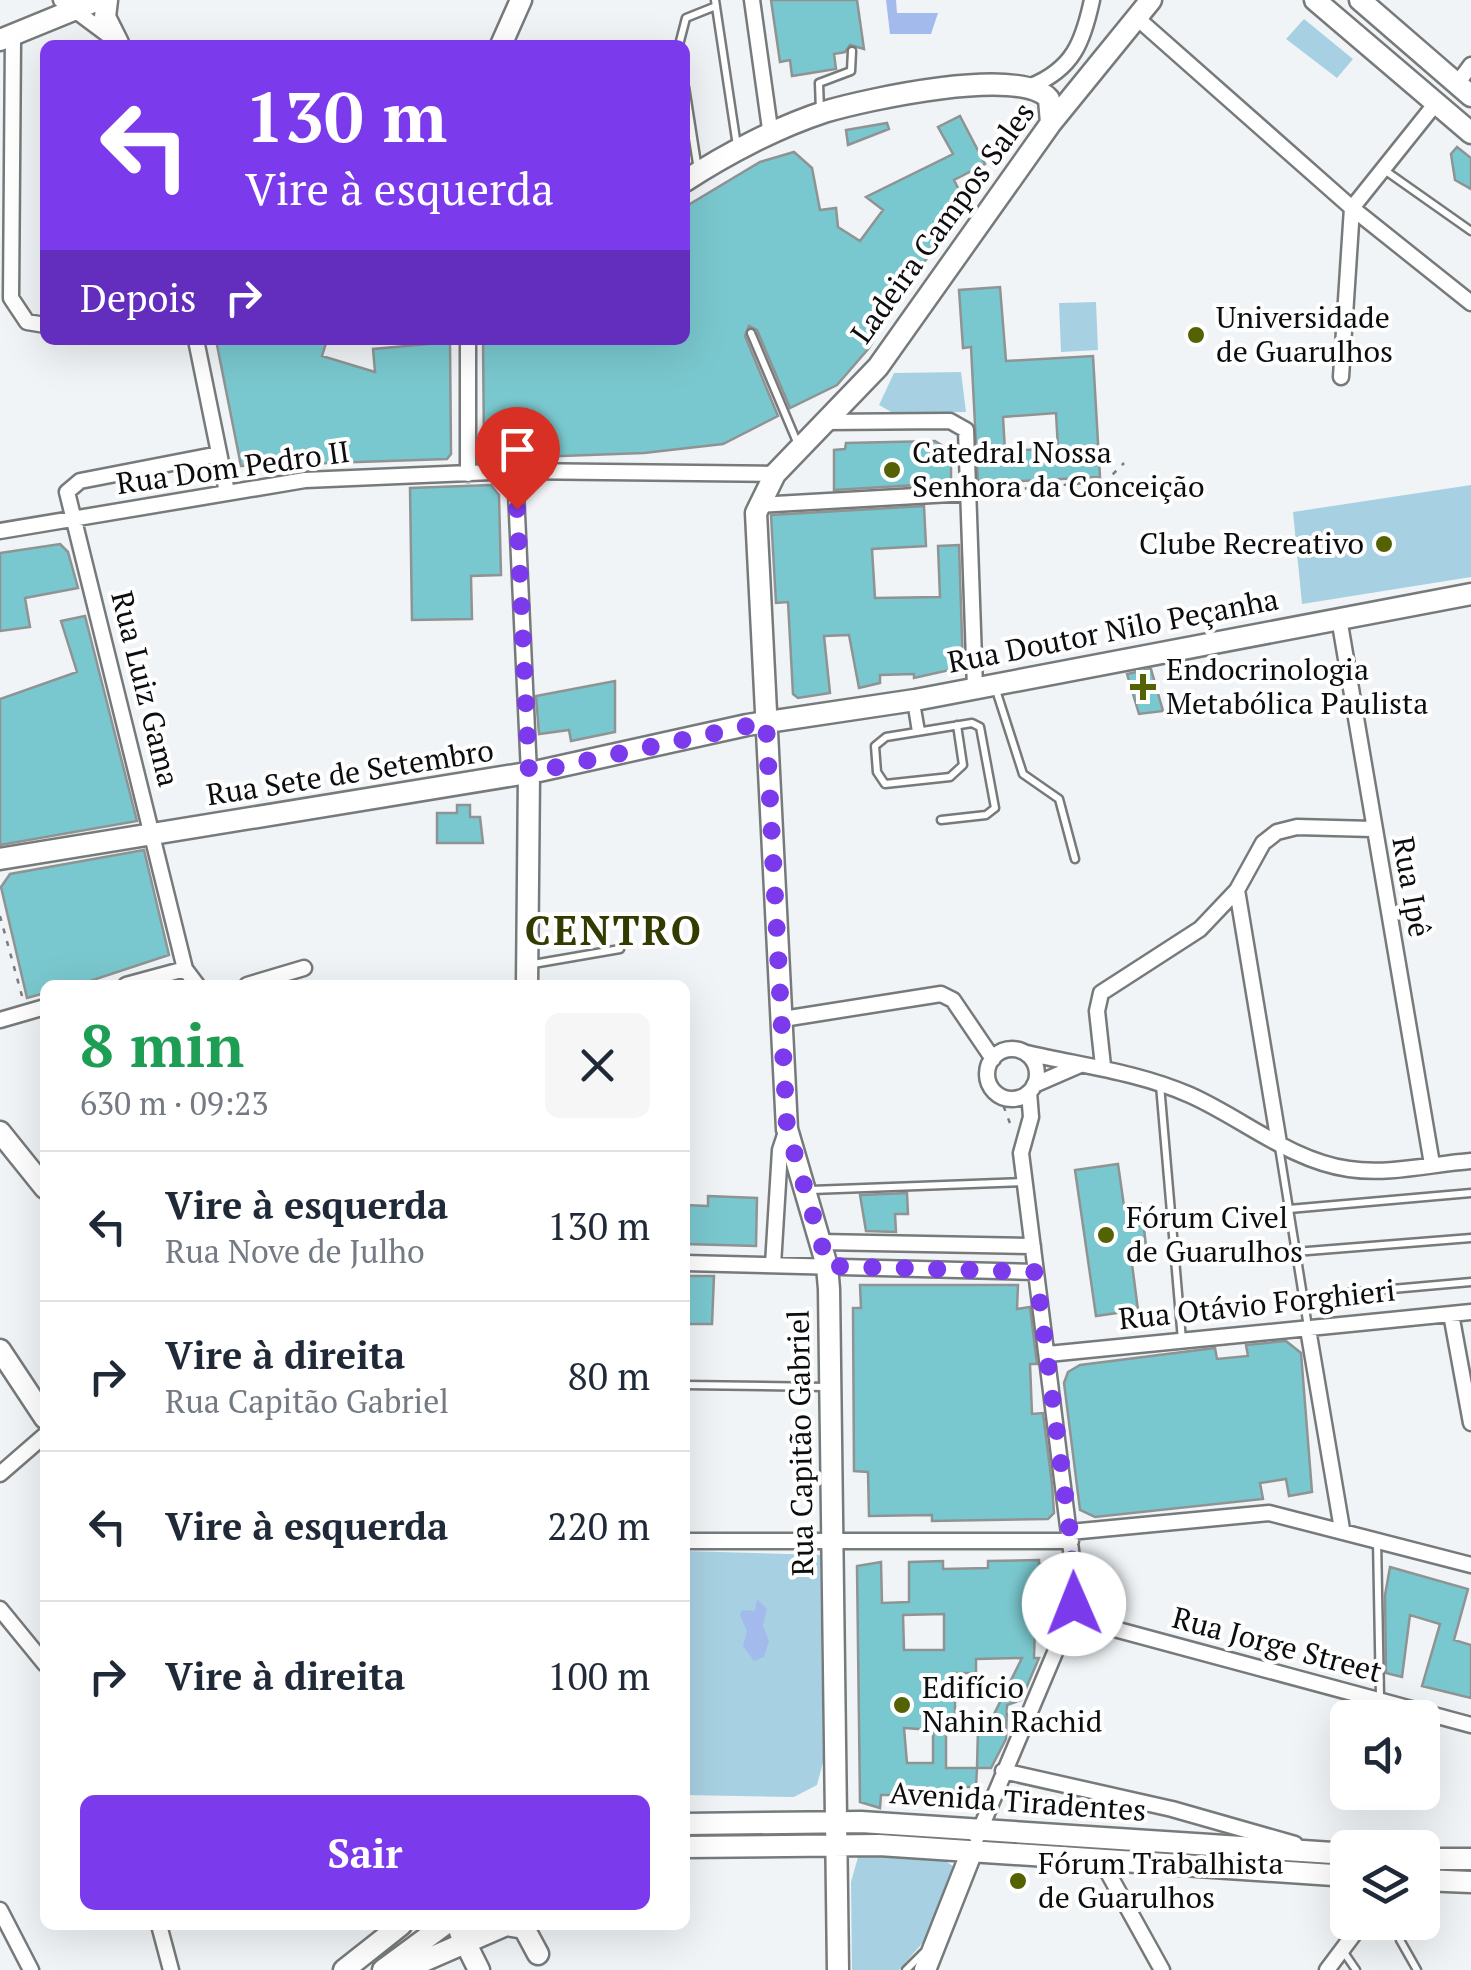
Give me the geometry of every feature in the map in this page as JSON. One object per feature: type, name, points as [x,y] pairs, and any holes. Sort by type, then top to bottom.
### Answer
[{"type":"main road","points":[[6,38],[69,5],[98,0]]},
{"type":"main road","points":[[107,0],[105,18],[117,40]]},
{"type":"main road","points":[[503,40],[521,0]]},
{"type":"main road","name":"Ladeira Campos Sales","points":[[775,474],[878,367],[1051,123],[1151,0]]},
{"type":"main road","points":[[1315,0],[1471,133]]},
{"type":"main road","points":[[1360,0],[1464,90]]},
{"type":"main road","points":[[692,176],[820,114],[924,91],[1031,86],[1049,99],[1051,123]]},
{"type":"main road","points":[[757,505],[775,474]]},
{"type":"main road","name":"Rua Capitão Gabriel","points":[[757,505],[787,1128],[828,1266],[833,1388],[830,1542],[838,1970]]},
{"type":"main road","name":"Rua Doutor Nilo Peçanha","points":[[766,722],[913,700],[1471,594]]},
{"type":"main road","name":"Rua Sete de Setembro","points":[[0,859],[529,773],[766,722]]},
{"type":"main road","points":[[527,975],[529,773]]},
{"type":"main road","points":[[0,1132],[40,1179]]},
{"type":"main road","points":[[0,1350],[40,1410]]},
{"type":"main road","name":"Avenida Tiradentes","points":[[690,1824],[838,1823],[1330,1852]]},
{"type":"main road","name":"Avenida Tiradentes","points":[[690,1847],[837,1846],[972,1851],[1330,1875]]},
{"type":"main road","points":[[924,1970],[972,1851]]},
{"type":"main road","points":[[1440,1858],[1471,1859]]},
{"type":"main road","points":[[1440,1881],[1471,1882]]},
{"type":"main road","points":[[344,1970],[396,1930]]},
{"type":"main road","points":[[383,1970],[437,1930]]},
{"type":"main road","points":[[525,1930],[539,1962]]},
{"type":"main road","points":[[538,1930],[539,1962]]},
{"type":"main road","points":[[403,1970],[460,1933],[479,1970]]},
{"type":"street","points":[[752,0],[771,136]]},
{"type":"street","points":[[1031,86],[1054,76],[1075,56],[1092,0]]},
{"type":"street","points":[[69,5],[114,40]]},
{"type":"street","points":[[1136,18],[1352,208],[1471,302]]},
{"type":"street","points":[[6,38],[10,298],[26,322],[40,324]]},
{"type":"street","points":[[1464,90],[1471,65]]},
{"type":"street","points":[[1341,377],[1352,208],[1436,104]]},
{"type":"street","points":[[197,345],[227,492]]},
{"type":"street","points":[[468,345],[468,474]]},
{"type":"street","points":[[821,422],[958,424],[966,430],[984,686]]},
{"type":"street","points":[[72,520],[67,492],[80,481],[219,454]]},
{"type":"street","points":[[515,472],[529,773]]},
{"type":"street","name":"Rua Dom Pedro II","points":[[0,532],[305,480],[515,472],[775,474]]},
{"type":"street","points":[[757,505],[970,493]]},
{"type":"street","name":"Rua Luiz Gama","points":[[72,520],[185,969],[193,980]]},
{"type":"street","name":"Rua Ipê","points":[[1339,618],[1432,1164]]},
{"type":"street","points":[[1103,1066],[1097,1011],[1101,993],[1200,928],[1237,890],[1263,843],[1277,832],[1297,827],[1373,830]]},
{"type":"street","points":[[1237,890],[1279,1143]]},
{"type":"street","points":[[264,980],[304,968]]},
{"type":"street","points":[[144,980],[185,969]]},
{"type":"street","points":[[783,1019],[942,994],[954,1000],[992,1059]]},
{"type":"street","points":[[0,1020],[40,1008]]},
{"type":"street","points":[[1081,1065],[1014,1098],[999,1094],[987,1074],[992,1059],[1015,1049],[1081,1065],[1103,1066],[1160,1083],[1245,1122],[1279,1143],[1347,1169],[1471,1161]]},
{"type":"street","points":[[972,1851],[1070,1618],[1076,1582],[1021,1152],[1032,1117],[1037,1068],[1027,1054]]},
{"type":"street","points":[[773,1265],[780,1150],[787,1128]]},
{"type":"street","points":[[820,1242],[1032,1246]]},
{"type":"street","points":[[690,1262],[1036,1272]]},
{"type":"street","name":"Rua Otávio Forghieri","points":[[1048,1354],[1471,1312]]},
{"type":"street","points":[[1451,1314],[1471,1424]]},
{"type":"street","points":[[1308,1329],[1342,1529]]},
{"type":"street","points":[[0,1474],[40,1439]]},
{"type":"street","points":[[690,1541],[1070,1537],[1250,1512],[1342,1529],[1471,1565]]},
{"type":"street","points":[[0,1609],[40,1658]]},
{"type":"street","name":"Rua Jorge Street","points":[[1070,1618],[1376,1700]]},
{"type":"street","name":"Rua Jorge Street","points":[[1440,1717],[1471,1725]]},
{"type":"street","points":[[1003,1772],[1172,1809],[1324,1852]]},
{"type":"street","points":[[1101,1860],[1162,1970]]},
{"type":"street","points":[[0,1910],[31,1970]]},
{"type":"street","points":[[160,1930],[171,1970]]},
{"type":"street","points":[[1327,1970],[1350,1940]]},
{"type":"lane","points":[[680,40],[686,18],[715,3],[738,152]]},
{"type":"lane","points":[[820,114],[819,84],[851,71],[852,51]]},
{"type":"lane","points":[[690,151],[692,176]]},
{"type":"lane","points":[[1382,168],[1471,231]]},
{"type":"lane","points":[[751,333],[799,447]]},
{"type":"lane","points":[[984,686],[1022,774],[1059,799],[1076,859]]},
{"type":"lane","points":[[913,700],[918,732]]},
{"type":"lane","points":[[941,820],[986,815],[995,808],[983,733],[977,724],[956,725],[878,742],[874,752],[881,782],[891,785],[956,774],[964,759],[956,725]]},
{"type":"lane","points":[[527,975],[620,950]]},
{"type":"lane","points":[[1160,1083],[1182,1340]]},
{"type":"lane","points":[[1279,1143],[1308,1329]]},
{"type":"lane","points":[[805,1190],[1024,1182]]},
{"type":"lane","points":[[1289,1209],[1471,1193]]},
{"type":"lane","points":[[1296,1252],[1471,1238]]},
{"type":"lane","points":[[1302,1297],[1471,1282]]},
{"type":"lane","points":[[690,1385],[833,1388]]},
{"type":"lane","points":[[1376,1539],[1380,1700]]},
{"type":"lane","points":[[1400,1940],[1417,1970]]},
{"type":"lane","points":[[906,1970],[934,1944]]},
{"type":"lane","points":[[1342,1950],[1356,1970]]},
{"type":"path","points":[[970,493],[1106,482],[1124,463]]},
{"type":"path","points":[[0,916],[26,1012]]},
{"type":"path","points":[[999,1094],[1021,1152]]},
{"type":"shaded area","points":[[1304,19],[1353,59],[1337,78],[1286,39]]},
{"type":"shaded area","points":[[1096,302],[1098,350],[1061,352],[1059,303]]},
{"type":"shaded area","points":[[961,372],[966,412],[893,413],[879,405],[894,373]]},
{"type":"shaded area","name":"Clube Recreativo","points":[[1471,485],[1471,577],[1302,604],[1293,512]]},
{"type":"shaded area","points":[[690,1551],[820,1555],[823,1762],[817,1785],[794,1797],[690,1795]]},
{"type":"shaded area","points":[[867,1854],[941,1858],[953,1866],[926,1939],[899,1970],[852,1970],[851,1882],[858,1857]]},
{"type":"water","points":[[886,0],[896,0],[897,13],[938,13],[931,34],[890,34]]},
{"type":"water","points":[[757,1599],[767,1609],[763,1626],[769,1641],[764,1657],[754,1661],[743,1646],[747,1631],[740,1615],[742,1610],[755,1611]]},
{"type":"building","points":[[771,0],[857,0],[864,49],[850,45],[845,52],[834,54],[836,69],[792,76],[790,60],[780,62]]},
{"type":"building","points":[[960,116],[985,164],[954,180],[967,206],[908,283],[869,348],[837,385],[790,408],[757,330],[749,326],[745,336],[778,416],[723,444],[644,453],[488,458],[484,451],[483,345],[690,345],[690,204],[760,162],[794,152],[812,168],[820,210],[836,208],[838,227],[860,241],[883,210],[866,197],[953,154],[938,127]]},
{"type":"building","points":[[887,123],[889,129],[848,145],[846,130]]},
{"type":"building","points":[[1457,147],[1471,158],[1471,189],[1455,180],[1451,154]]},
{"type":"building","points":[[1000,287],[1006,361],[1093,356],[1100,477],[978,483],[971,347],[963,348],[959,290]],"holes":[[[1056,413],[1058,448],[1005,451],[1003,417]]]},
{"type":"building","points":[[217,345],[325,345],[322,356],[375,372],[373,349],[450,345],[451,454],[447,459],[241,466]]},
{"type":"building","name":"Catedral Nossa Senhora da Conceição","points":[[935,441],[951,451],[951,483],[834,490],[834,450],[845,449],[846,443]]},
{"type":"building","points":[[491,485],[499,495],[501,575],[471,576],[472,619],[412,620],[410,488]]},
{"type":"building","points":[[924,506],[926,546],[872,549],[875,598],[940,597],[938,546],[959,545],[963,667],[914,678],[914,674],[880,675],[880,683],[859,688],[849,635],[824,636],[830,693],[798,698],[793,694],[788,602],[776,603],[771,515]]},
{"type":"building","points":[[60,544],[68,552],[78,588],[25,598],[30,627],[0,631],[0,553]]},
{"type":"building","points":[[85,616],[137,821],[0,845],[0,699],[77,672],[61,621]]},
{"type":"building","name":"Endocrinologia Metabólica Paulista","points":[[1151,669],[1163,711],[1139,714],[1127,674]]},
{"type":"building","points":[[615,681],[615,732],[571,741],[569,730],[539,734],[536,696]]},
{"type":"building","points":[[457,805],[470,805],[470,817],[480,817],[483,843],[437,843],[437,813],[457,813]]},
{"type":"building","points":[[144,850],[169,955],[93,980],[40,980],[40,994],[27,998],[1,887],[10,874]]},
{"type":"building","name":"Fórum Civel de Guarulhos","points":[[1118,1164],[1124,1206],[1141,1204],[1148,1262],[1132,1264],[1138,1310],[1096,1316],[1075,1170]]},
{"type":"building","points":[[907,1193],[908,1214],[895,1214],[896,1232],[866,1231],[860,1195]]},
{"type":"building","points":[[708,1196],[757,1198],[756,1246],[690,1244],[690,1205],[708,1206]]},
{"type":"building","points":[[690,1276],[714,1276],[712,1324],[690,1324]]},
{"type":"building","points":[[860,1285],[1018,1285],[1017,1309],[1030,1307],[1037,1364],[1030,1364],[1032,1414],[1043,1413],[1054,1513],[1048,1519],[932,1521],[932,1515],[869,1516],[868,1472],[854,1471],[853,1308],[861,1308]]},
{"type":"building","points":[[1286,1341],[1301,1353],[1312,1492],[1289,1496],[1286,1479],[1260,1483],[1263,1499],[1095,1517],[1080,1510],[1064,1383],[1068,1372],[1080,1365],[1215,1348],[1217,1359],[1248,1356],[1246,1345]]},
{"type":"building","points":[[1039,1560],[1039,1564],[1061,1564],[1061,1605],[1057,1605],[1053,1626],[1035,1626],[1034,1658],[1039,1658],[1021,1700],[1007,1705],[1006,1739],[991,1768],[977,1768],[976,1787],[960,1787],[960,1793],[881,1795],[880,1808],[860,1802],[857,1566],[881,1562],[882,1603],[909,1602],[909,1562],[943,1561],[943,1569],[988,1568],[988,1561]],"holes":[[[944,1614],[944,1650],[904,1650],[903,1615]],[[1022,1658],[993,1716],[955,1717],[955,1673],[976,1673],[976,1659]],[[904,1728],[933,1730],[933,1763],[907,1763]],[[978,1729],[977,1768],[946,1768],[946,1730]]]},
{"type":"building","points":[[1390,1567],[1468,1589],[1454,1640],[1471,1645],[1471,1698],[1422,1686],[1440,1624],[1410,1615],[1402,1677],[1386,1673],[1385,1595]]},
{"type":"place","name":"Universidade de Guarulhos","points":[[1196,335]]},
{"type":"place","name":"Catedral Nossa Senhora da Conceição","points":[[892,470]]},
{"type":"place","name":"Clube Recreativo","points":[[1384,544]]},
{"type":"place","name":"Endocrinologia Metabólica Paulista","points":[[1143,687]]},
{"type":"place","name":"Fórum Civel de Guarulhos","points":[[1106,1235]]},
{"type":"place","name":"Edifício Nahin Rachid","points":[[902,1705]]},
{"type":"place","name":"Fórum Trabalhista de Guarulhos","points":[[1018,1881]]},
{"type":"district","name":"CENTRO","points":[[614,931]]},
{"type":"route","points":[[517,509],[529,773],[766,722],[787,1128],[828,1266],[1036,1272],[1076,1582],[1074,1604]]}]
